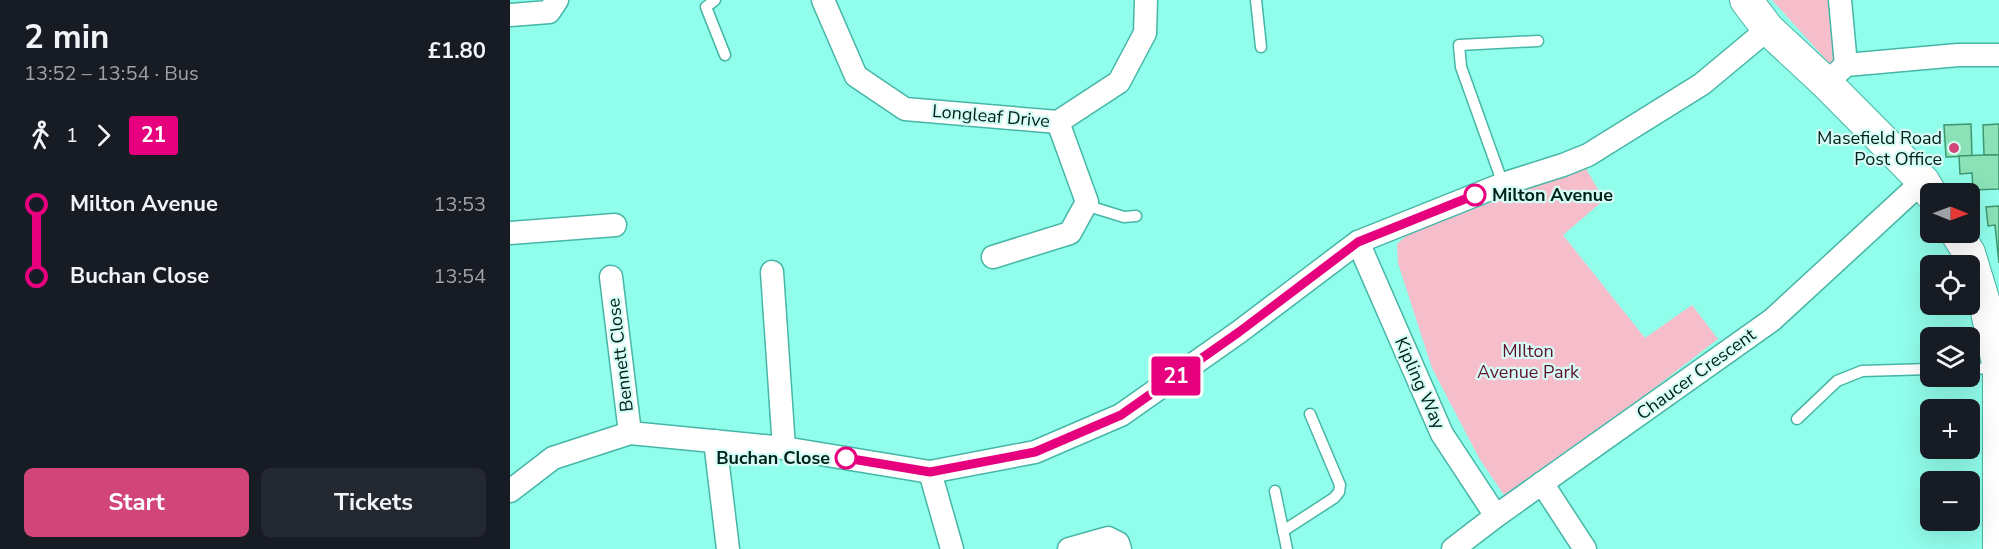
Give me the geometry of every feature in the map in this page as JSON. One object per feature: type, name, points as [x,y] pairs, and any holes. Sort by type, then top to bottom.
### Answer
[{"type":"street","points":[[510,15],[549,12],[557,0]]},
{"type":"street","name":"Longleaf Drive","points":[[823,0],[856,76],[905,109],[1058,122],[1119,82],[1145,33],[1146,0]]},
{"type":"street","points":[[1746,0],[1768,29],[1836,74],[1924,183]]},
{"type":"street","points":[[1836,74],[1839,0]]},
{"type":"street","points":[[510,491],[553,458],[630,433],[784,448],[930,472],[1035,452],[1121,415],[1239,332],[1358,242],[1503,184],[1588,155],[1702,84],[1768,29]]},
{"type":"street","points":[[1836,74],[1958,55],[1999,55]]},
{"type":"street","points":[[993,257],[1022,239],[1070,233],[1087,202],[1058,122]]},
{"type":"street","name":"Chaucer Crescent","points":[[1453,549],[1772,320],[1920,193]]},
{"type":"street","points":[[510,233],[615,225]]},
{"type":"street","name":"Kipling Way","points":[[1358,242],[1442,434],[1496,516]]},
{"type":"street","points":[[1963,243],[1993,312],[1999,369],[1999,548]]},
{"type":"street","points":[[772,272],[784,448]]},
{"type":"street","name":"Bennett Close","points":[[611,277],[630,433]]},
{"type":"street","points":[[715,441],[728,549]]},
{"type":"street","points":[[930,472],[952,549]]},
{"type":"street","points":[[1542,483],[1585,549]]},
{"type":"street","points":[[1069,549],[1108,538],[1118,543],[1120,549]]},
{"type":"lane","points":[[715,0],[706,7],[725,55]]},
{"type":"lane","points":[[1256,0],[1261,47]]},
{"type":"lane","points":[[1503,184],[1461,67],[1459,45],[1538,41]]},
{"type":"lane","points":[[1085,205],[1124,217],[1136,216]]},
{"type":"lane","points":[[1797,419],[1837,381],[1862,371],[1920,369]]},
{"type":"lane","points":[[1980,369],[1999,369]]},
{"type":"lane","points":[[1283,531],[1334,498],[1339,492],[1340,485],[1310,414]]},
{"type":"lane","points":[[1275,491],[1287,549]]},
{"type":"green space","points":[[1772,0],[1829,0],[1838,57],[1830,64]]},
{"type":"green space","name":"MIlton Avenue Park","points":[[1585,167],[1604,200],[1563,235],[1645,338],[1692,305],[1718,339],[1645,395],[1504,495],[1479,458],[1432,368],[1398,263],[1397,244],[1408,234]]},
{"type":"building","points":[[1971,124],[1972,156],[1946,157],[1944,125]]},
{"type":"building","points":[[1999,124],[1999,155],[1984,155],[1983,125]]},
{"type":"building","points":[[1999,155],[1999,189],[1980,190],[1980,183],[1973,183],[1972,173],[1960,174],[1959,156]]},
{"type":"building","points":[[1999,206],[1999,263],[1995,225],[1988,226],[1986,207]]},
{"type":"bus line","name":"21","points":[[846,458],[930,472],[1035,452],[1121,415],[1239,332],[1358,242],[1475,195]]},
{"type":"place","name":"Masefield Road Post Office","points":[[1954,148]]},
{"type":"place","name":"Milton Avenue","points":[[1475,195]]},
{"type":"place","name":"Buchan Close","points":[[846,458]]}]
